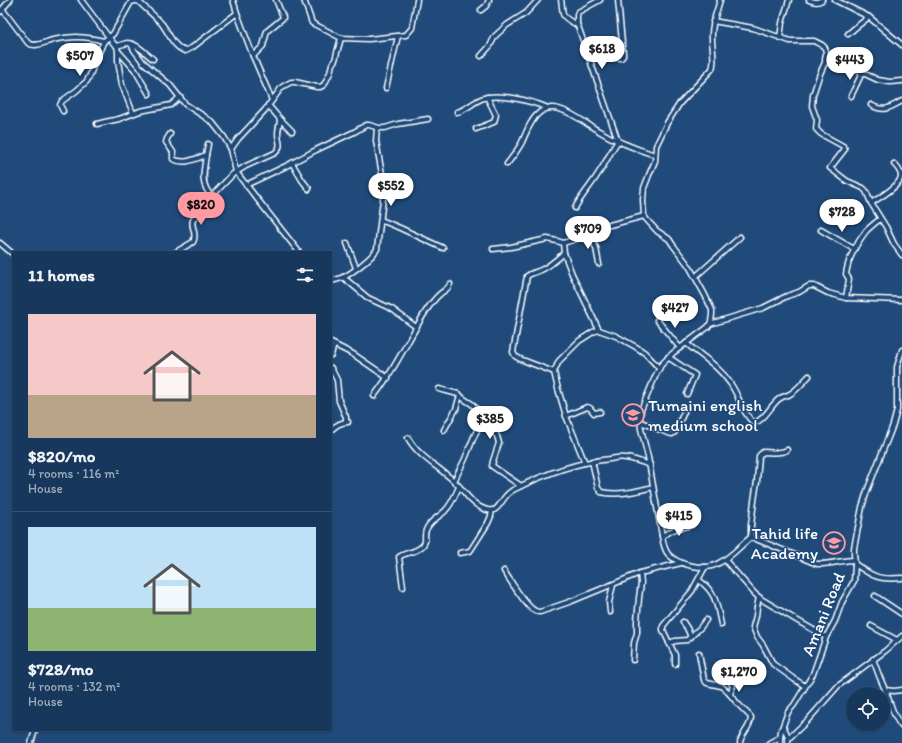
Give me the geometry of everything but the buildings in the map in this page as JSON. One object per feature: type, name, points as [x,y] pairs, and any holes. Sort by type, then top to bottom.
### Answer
[{"type":"street","points":[[10,0],[1,11],[31,45],[76,36],[104,41]]},
{"type":"street","points":[[81,0],[117,46],[122,85],[133,113]]},
{"type":"street","points":[[233,0],[253,56],[272,100]]},
{"type":"street","points":[[253,56],[263,46],[267,31],[283,18],[276,0]]},
{"type":"street","points":[[304,0],[312,23],[341,38],[369,39],[406,35],[412,28],[417,0]]},
{"type":"street","points":[[481,10],[486,6],[489,0]]},
{"type":"street","points":[[481,56],[490,46],[495,36],[526,13],[538,0]]},
{"type":"street","points":[[561,0],[563,15],[567,19],[577,24]]},
{"type":"street","points":[[600,0],[578,12],[577,24],[618,141]]},
{"type":"street","points":[[590,59],[593,56],[621,58],[623,56],[624,53],[618,0]]},
{"type":"street","points":[[720,0],[713,21],[712,52],[714,64],[712,69],[680,103],[672,114],[656,146],[655,161],[648,175],[644,188],[643,200],[644,216],[657,231],[669,239],[689,266],[712,310],[712,318],[708,327],[668,357],[659,368],[642,406],[640,422],[650,465],[662,536],[665,549],[669,554],[681,563],[711,567],[728,558],[752,537]]},
{"type":"street","points":[[780,38],[782,23],[789,0]]},
{"type":"street","points":[[809,0],[817,2],[822,0]]},
{"type":"street","points":[[835,0],[869,17],[902,45]]},
{"type":"street","points":[[64,111],[60,105],[62,101],[87,81],[104,41],[112,34],[131,2],[138,1],[161,24],[180,49],[185,51],[193,47],[237,13]]},
{"type":"street","points":[[848,34],[869,17]]},
{"type":"street","points":[[713,21],[753,28],[790,41],[815,41],[825,48],[826,60],[813,95],[812,106],[818,120],[816,129],[821,134],[845,149],[830,168],[847,181],[864,190],[886,227],[894,244],[902,255]]},
{"type":"street","points":[[386,88],[398,36]]},
{"type":"street","points":[[231,149],[282,87],[291,82],[303,83],[317,87],[324,85],[335,60],[341,38]]},
{"type":"street","points":[[117,46],[128,43],[137,46],[153,59]]},
{"type":"street","points":[[131,44],[140,59],[162,77],[185,104],[212,122],[231,149],[236,172],[298,251]]},
{"type":"street","points":[[118,52],[135,70],[149,94]]},
{"type":"street","points":[[826,60],[827,62],[850,67],[885,82],[902,81]]},
{"type":"street","points":[[851,96],[862,73]]},
{"type":"street","points":[[456,112],[477,101],[494,96],[507,97],[548,108],[558,108],[587,122],[598,131],[618,141],[655,155]]},
{"type":"street","points":[[97,124],[119,119],[147,109],[170,105],[180,97]]},
{"type":"street","points":[[476,129],[494,122],[496,118],[487,97]]},
{"type":"street","points":[[872,105],[879,109],[884,109],[902,101]]},
{"type":"street","points":[[268,105],[292,131]]},
{"type":"street","points":[[507,164],[517,152],[532,121],[540,112],[548,108]]},
{"type":"street","points":[[178,251],[194,241],[195,236],[192,221],[211,196],[236,172],[278,151],[280,144],[278,135],[280,119]]},
{"type":"street","points":[[246,186],[309,153],[349,135],[366,125],[377,128],[385,128],[428,119]]},
{"type":"street","points":[[332,281],[343,277],[356,268],[377,249],[384,187],[376,142],[377,128]]},
{"type":"street","points":[[170,134],[166,141],[173,152],[173,160],[181,162],[190,161],[206,155]]},
{"type":"street","points":[[575,208],[599,173],[618,141]]},
{"type":"street","points":[[208,144],[204,181],[205,187],[211,196]]},
{"type":"street","points":[[292,163],[309,190]]},
{"type":"street","points":[[871,203],[895,186],[900,180],[900,173],[894,164]]},
{"type":"street","points":[[493,249],[511,247],[547,239],[563,243],[602,227],[644,216]]},
{"type":"street","points":[[846,298],[849,279],[846,272],[854,249],[866,231],[880,219]]},
{"type":"street","points":[[381,220],[443,248]]},
{"type":"street","points":[[821,230],[854,249]]},
{"type":"street","points":[[589,233],[596,248],[599,264]]},
{"type":"street","points":[[695,277],[740,237]]},
{"type":"street","points":[[0,243],[12,253]]},
{"type":"street","points":[[347,243],[356,268]]},
{"type":"street","points":[[563,243],[564,253],[577,285],[599,330]]},
{"type":"street","points":[[554,372],[520,359],[515,356],[514,352],[527,276],[552,264],[564,253]]},
{"type":"street","points":[[343,277],[368,298],[392,309],[416,327]]},
{"type":"street","points":[[374,396],[388,378],[416,327],[436,298],[440,293],[449,288],[450,284]]},
{"type":"street","points":[[710,324],[763,308],[809,286],[814,286],[828,293],[846,298],[902,300]]},
{"type":"street","points":[[658,320],[680,348]]},
{"type":"street","points":[[585,463],[566,416],[558,389],[554,372],[559,361],[575,345],[593,332],[599,330],[616,336],[636,347],[645,353],[659,368]]},
{"type":"street","points":[[686,343],[724,374],[732,384],[749,418],[754,423],[758,422],[779,398],[790,394],[809,376]]},
{"type":"street","points":[[332,344],[353,354],[388,378]]},
{"type":"street","name":"Amani Road","points":[[780,743],[780,737],[788,712],[813,674],[826,637],[835,621],[842,602],[854,581],[854,548],[862,507],[893,425],[897,410],[897,367],[902,350]]},
{"type":"street","points":[[668,357],[695,375],[687,394]]},
{"type":"street","points":[[332,370],[337,380],[339,401],[347,422],[336,425],[332,429]]},
{"type":"street","points":[[439,389],[460,395],[472,404],[497,436],[499,441],[499,446],[492,466],[522,486]]},
{"type":"street","points":[[444,430],[456,410],[460,395]]},
{"type":"street","points":[[566,416],[587,407],[594,413],[600,412]]},
{"type":"street","points":[[897,410],[902,412]]},
{"type":"street","points":[[640,422],[672,434],[675,432],[684,412]]},
{"type":"street","points":[[454,481],[483,417]]},
{"type":"street","points":[[408,438],[414,447],[425,458],[454,481],[476,505],[486,510],[494,510],[497,508],[507,494],[522,486],[558,471],[592,461],[625,458],[650,465]]},
{"type":"street","points":[[752,537],[751,525],[759,456],[763,452],[784,452],[787,450]]},
{"type":"street","points":[[592,461],[598,488],[601,492],[620,493],[653,487]]},
{"type":"street","points":[[403,587],[399,557],[402,554],[418,550],[423,546],[426,540],[424,536],[426,529],[430,523],[447,509],[459,487]]},
{"type":"street","points":[[460,553],[470,551],[488,523],[492,510]]},
{"type":"street","points":[[662,536],[676,529],[691,525]]},
{"type":"street","points":[[752,537],[817,564],[842,561],[854,562],[876,577],[889,579],[902,578]]},
{"type":"street","points":[[725,560],[759,597],[826,637]]},
{"type":"street","points":[[504,571],[519,594],[536,612],[545,611],[572,601],[640,573],[681,563]]},
{"type":"street","points":[[675,664],[676,656],[669,643],[663,626],[692,591],[705,567]]},
{"type":"street","points":[[633,660],[640,598],[640,573]]},
{"type":"street","points":[[699,580],[714,596],[721,624]]},
{"type":"street","points":[[610,612],[609,602],[613,585]]},
{"type":"street","points":[[875,596],[902,614]]},
{"type":"street","points":[[759,597],[753,627],[757,637],[773,664],[805,686]]},
{"type":"street","points":[[669,643],[686,641],[691,638],[706,620]]},
{"type":"street","points":[[683,622],[691,638]]},
{"type":"street","points":[[871,626],[897,640]]},
{"type":"street","points":[[788,741],[808,721],[838,686],[885,651],[902,636]]},
{"type":"street","points":[[699,653],[704,680],[707,683],[721,686],[751,717],[750,724],[740,740],[740,743]]},
{"type":"street","points":[[873,659],[884,687]]},
{"type":"street","points":[[728,674],[728,678],[733,686],[730,694]]},
{"type":"street","points":[[890,691],[902,690]]},
{"type":"street","points":[[890,704],[898,722],[902,727]]},
{"type":"street","points":[[783,727],[786,731],[788,741]]},
{"type":"street","points":[[31,743],[35,731]]},
{"type":"street","points":[[769,743],[780,737]]},
{"type":"place","name":"Tumaini english medium school","points":[[633,415]]},
{"type":"place","name":"Tahid life Academy","points":[[834,543]]}]
